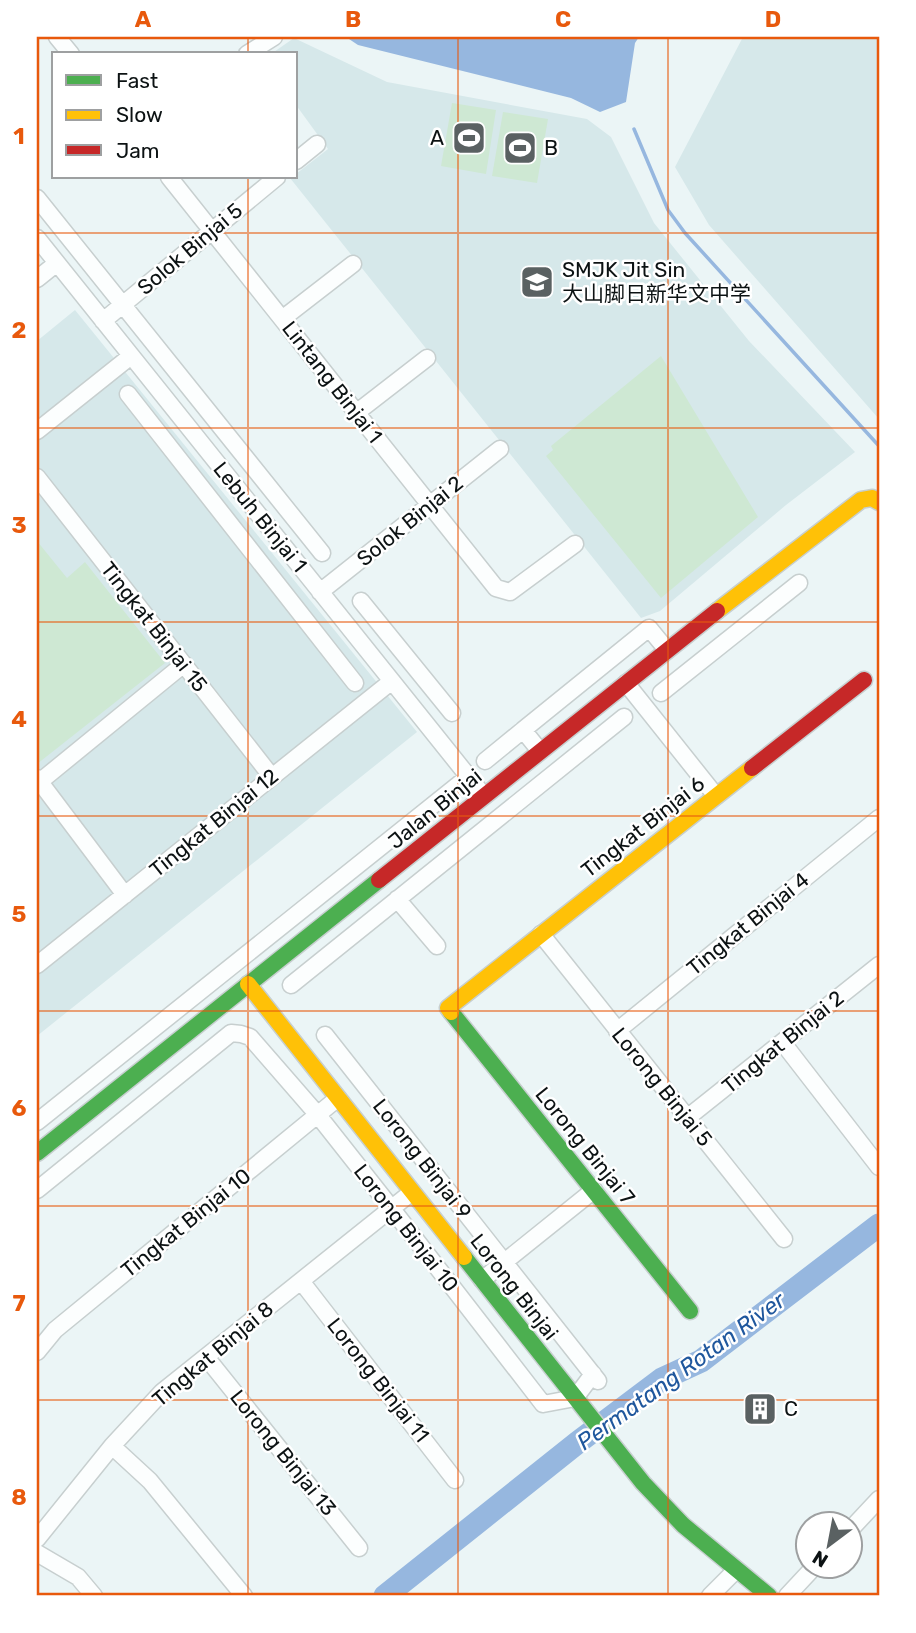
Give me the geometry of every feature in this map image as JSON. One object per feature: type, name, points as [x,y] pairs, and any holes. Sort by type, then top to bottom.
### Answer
[{"type":"street","points":[[250,52],[274,37]]},
{"type":"street","points":[[298,159],[317,144]]},
{"type":"street","name":"Lintang Binjai 1","points":[[170,178],[496,588],[510,592],[575,544]]},
{"type":"street","name":"Solok Binjai 5","points":[[103,321],[276,178]]},
{"type":"street","name":"Lebuh Binjai 1","points":[[37,198],[322,554]]},
{"type":"street","name":"Lebuh Binjai 1","points":[[37,238],[484,796]]},
{"type":"street","points":[[37,279],[57,263]]},
{"type":"street","points":[[282,319],[353,264]]},
{"type":"street","points":[[37,431],[131,356]]},
{"type":"street","points":[[356,413],[427,358]]},
{"type":"street","points":[[128,394],[355,683]]},
{"type":"street","points":[[157,431],[178,414]]},
{"type":"street","name":"Solok Binjai 2","points":[[320,592],[500,449]]},
{"type":"street","name":"Tingkat Binjai 15","points":[[37,477],[272,777]]},
{"type":"street","name":"Jalan Binjai","points":[[37,1153],[686,634],[861,500],[872,498],[879,502]]},
{"type":"street","points":[[661,693],[799,583]]},
{"type":"street","points":[[361,601],[452,713]]},
{"type":"street","points":[[326,646],[381,625]]},
{"type":"street","points":[[485,761],[649,628],[667,650]]},
{"type":"street","points":[[686,634],[705,658]]},
{"type":"street","points":[[125,895],[38,781],[184,664]]},
{"type":"street","name":"Tingkat Binjai 6","points":[[448,1008],[864,680]]},
{"type":"street","name":"Tingkat Binjai 12","points":[[37,965],[392,681]]},
{"type":"street","points":[[625,683],[716,796]]},
{"type":"street","points":[[291,985],[624,717]]},
{"type":"street","points":[[523,730],[540,751]]},
{"type":"street","points":[[561,735],[578,754]]},
{"type":"street","points":[[55,1139],[38,1121],[468,776]]},
{"type":"street","name":"Tingkat Binjai 4","points":[[617,1031],[879,818]]},
{"type":"street","points":[[386,842],[402,862]]},
{"type":"street","points":[[397,899],[437,946]]},
{"type":"street","points":[[320,928],[337,948]]},
{"type":"street","name":"Lorong Binjai 5","points":[[541,934],[784,1239]]},
{"type":"street","name":"Tingkat Binjai 2","points":[[687,1118],[877,972]]},
{"type":"street","name":"Lorong Binjai","points":[[248,984],[643,1483],[683,1525],[769,1596]]},
{"type":"street","name":"Lorong Binjai 7","points":[[448,1008],[690,1311]]},
{"type":"street","name":"Lorong Binjai 10","points":[[187,1069],[231,1033],[250,1037],[317,1114],[543,1404],[579,1403]]},
{"type":"street","name":"Lorong Binjai 9","points":[[324,1035],[596,1377],[579,1403]]},
{"type":"street","points":[[783,1043],[879,1167]]},
{"type":"street","points":[[37,1190],[187,1069],[170,1047]]},
{"type":"street","points":[[351,1115],[373,1096]]},
{"type":"street","name":"Tingkat Binjai 10","points":[[37,1352],[55,1330],[338,1098]]},
{"type":"street","points":[[482,1280],[594,1190]]},
{"type":"street","name":"Tingkat Binjai 8","points":[[37,1539],[112,1446],[162,1392],[412,1192]]},
{"type":"street","points":[[434,1219],[456,1201]]},
{"type":"street","name":"Lorong Binjai 11","points":[[301,1281],[455,1480]]},
{"type":"street","name":"Lorong Binjai 13","points":[[206,1357],[359,1548]]},
{"type":"street","points":[[112,1446],[150,1480],[239,1594]]},
{"type":"street","points":[[879,1499],[865,1513],[879,1523]]},
{"type":"street","points":[[37,1553],[78,1577],[94,1596]]},
{"type":"street","points":[[710,1596],[736,1570]]},
{"type":"street","points":[[787,1596],[802,1580]]},
{"type":"shaded area","points":[[743,37],[879,37],[879,419],[709,225],[675,167]]},
{"type":"shaded area","name":"SMJK Jit Sin 大山脚日新华文中学","points":[[294,38],[387,82],[587,119],[611,137],[654,223],[749,341],[855,452],[786,505],[660,611],[641,618],[290,178],[298,178],[298,172],[328,149],[298,108],[298,52],[274,52]]},
{"type":"shaded area","points":[[75,310],[417,732],[37,1036],[37,341]]},
{"type":"green space","name":"A","points":[[452,103],[496,110],[486,174],[441,166]]},
{"type":"green space","name":"B","points":[[503,112],[548,119],[537,183],[492,176]]},
{"type":"green space","points":[[661,356],[758,517],[661,598],[546,456],[553,450],[551,446]]},
{"type":"green space","points":[[37,541],[67,578],[85,562],[165,663],[37,764]]},
{"type":"water","points":[[346,37],[639,37],[635,43],[626,102],[600,112],[571,98],[358,45]]},
{"type":"waterway","points":[[634,129],[668,210],[685,233],[879,446]]},
{"type":"waterway","name":"Permatang Rotan River","points":[[385,1596],[662,1379],[701,1361],[879,1225]]},
{"type":"traffic: fast","points":[[37,1153],[379,880]]},
{"type":"traffic: fast","points":[[451,1012],[690,1311]]},
{"type":"traffic: fast","points":[[464,1257],[643,1483],[683,1525],[769,1596]]},
{"type":"traffic: slow","points":[[717,611],[861,500],[872,498],[879,502]]},
{"type":"traffic: slow","points":[[451,1012],[448,1008],[752,768]]},
{"type":"traffic: slow","points":[[248,984],[464,1257]]},
{"type":"traffic: jam","points":[[379,880],[717,611]]},
{"type":"traffic: jam","points":[[752,768],[864,680]]},
{"type":"place","name":"A","points":[[469,138]]},
{"type":"place","name":"B","points":[[520,148]]},
{"type":"place","name":"SMJK Jit Sin 大山脚日新华文中学","points":[[537,282]]},
{"type":"place","name":"C","points":[[760,1409]]}]
